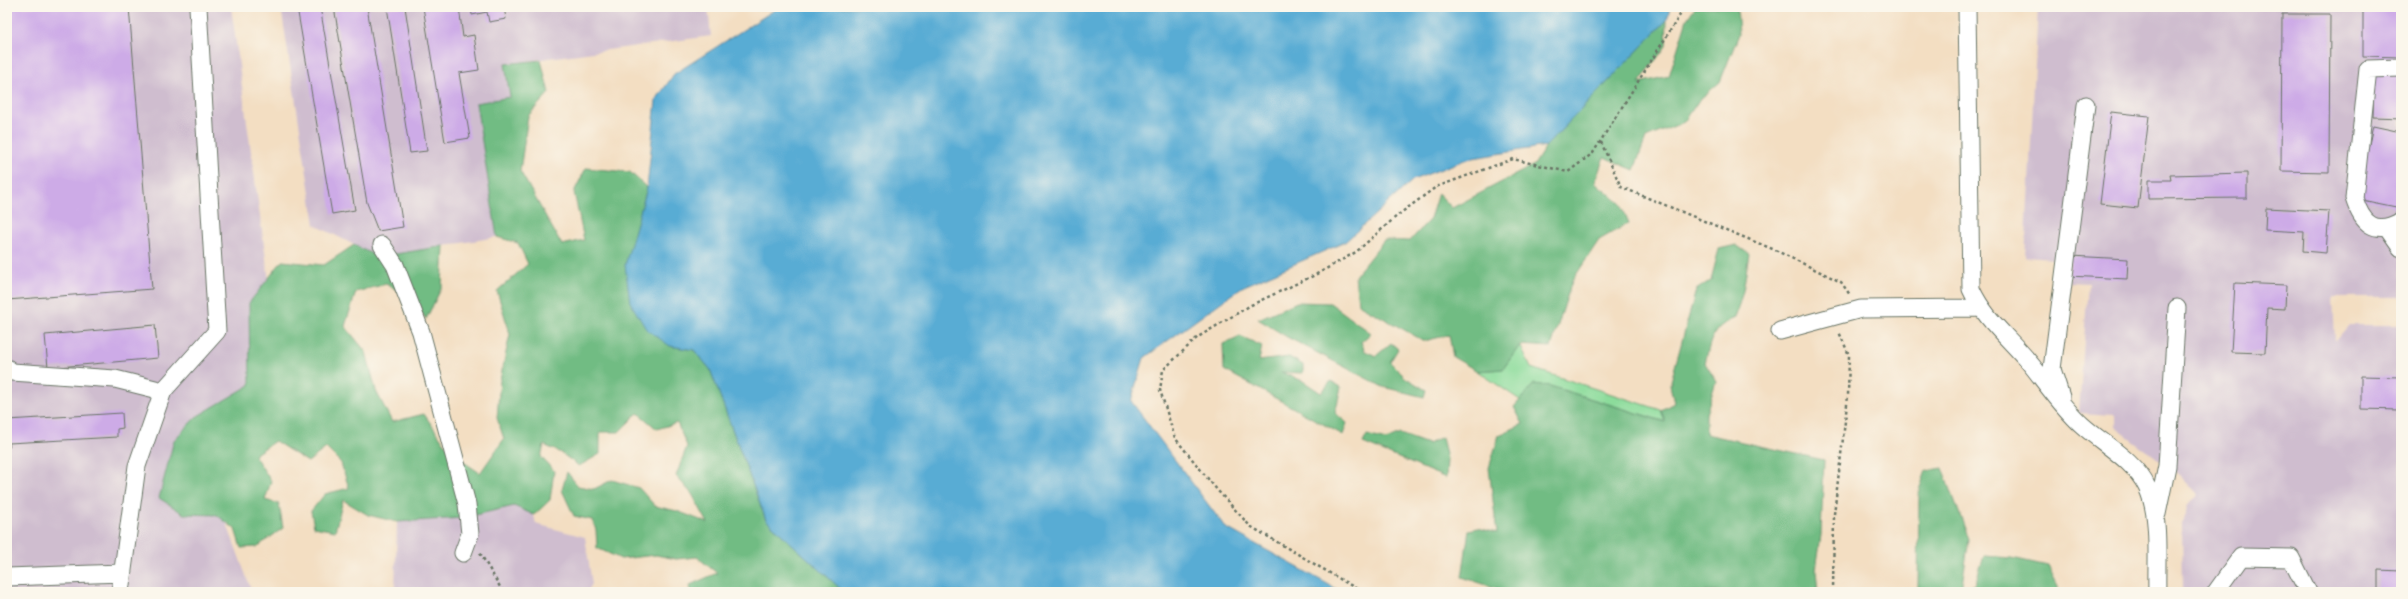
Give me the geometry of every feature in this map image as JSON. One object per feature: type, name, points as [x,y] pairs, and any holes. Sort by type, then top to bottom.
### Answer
[{"type":"street","points":[[120,592],[137,466],[163,391],[217,331],[198,7]]},
{"type":"street","points":[[1968,7],[1971,289],[1980,308],[2033,366],[2066,411],[2100,442],[2132,467],[2147,487],[2156,517]]},
{"type":"street","points":[[2401,68],[2368,69],[2354,198],[2358,211],[2371,225],[2394,225],[2401,248]]},
{"type":"street","points":[[2066,411],[2052,369],[2086,105]]},
{"type":"street","points":[[382,245],[395,265],[420,332],[467,504],[469,535],[463,553]]},
{"type":"street","points":[[1780,331],[1861,309],[1980,308]]},
{"type":"street","points":[[2157,592],[2156,517],[2167,466],[2177,308]]},
{"type":"street","points":[[7,368],[12,372],[115,379],[163,391]]},
{"type":"street","points":[[2216,592],[2241,557],[2291,558],[2308,592]]},
{"type":"street","points":[[7,577],[122,573]]},
{"type":"path","points":[[1362,592],[1250,526],[1218,491],[1176,438],[1160,390],[1163,370],[1198,337],[1244,309],[1315,275],[1356,252],[1398,215],[1436,187],[1513,159],[1568,172],[1593,153],[1685,7]]},
{"type":"path","points":[[1601,141],[1621,187],[1775,250],[1841,282],[1861,309]]},
{"type":"path","points":[[1833,317],[1849,355],[1848,396],[1834,514],[1833,592]]},
{"type":"path","points":[[469,535],[498,580],[503,592]]},
{"type":"shaded area","points":[[7,7],[231,7],[287,411],[209,475],[252,592],[7,592]]},
{"type":"shaded area","points":[[281,7],[708,7],[711,36],[505,64],[510,97],[476,104],[497,237],[378,257],[315,225]]},
{"type":"shaded area","points":[[2038,7],[2401,7],[2401,297],[2333,297],[2335,341],[2349,325],[2401,325],[2401,592],[2183,592],[2182,522],[2188,504],[2199,495],[2178,474],[2115,427],[2115,415],[2079,413],[2088,283],[2070,282],[2071,260],[2025,257]]},
{"type":"shaded area","points":[[514,506],[534,515],[536,524],[585,537],[592,584],[587,592],[395,592],[397,522],[462,518]]},
{"type":"green space","points":[[1695,7],[1737,7],[1739,34],[1720,82],[1699,100],[1684,122],[1646,138],[1634,170],[1604,157],[1595,182],[1621,204],[1629,223],[1599,240],[1572,281],[1551,347],[1520,345],[1503,369],[1477,371],[1453,357],[1449,335],[1424,341],[1358,304],[1355,276],[1384,240],[1410,241],[1430,219],[1438,193],[1452,208],[1534,165],[1546,146],[1667,20],[1666,46],[1639,83],[1669,76],[1687,19]]},
{"type":"green space","points":[[541,60],[549,93],[528,116],[520,171],[562,245],[584,240],[574,192],[586,168],[630,172],[647,188],[626,265],[670,346],[694,350],[710,369],[766,520],[844,592],[691,592],[690,585],[717,573],[697,557],[676,559],[656,555],[621,559],[597,548],[596,530],[592,520],[574,516],[562,490],[567,472],[578,486],[594,489],[612,480],[639,488],[655,506],[677,511],[708,523],[692,494],[676,476],[687,446],[677,423],[657,429],[638,413],[619,432],[600,432],[600,454],[579,466],[561,453],[544,445],[541,457],[554,471],[550,500],[534,515],[514,506],[462,518],[397,522],[368,515],[343,500],[335,531],[314,527],[311,511],[325,494],[349,488],[341,463],[326,448],[308,462],[275,441],[254,455],[271,481],[265,500],[279,504],[283,528],[257,547],[241,548],[235,529],[217,515],[184,514],[159,498],[174,440],[196,417],[250,385],[249,303],[282,261],[324,265],[354,245],[378,257],[444,246],[442,287],[426,319],[408,295],[386,284],[356,292],[345,326],[366,352],[376,391],[392,422],[424,414],[452,454],[480,473],[504,439],[497,418],[500,380],[510,334],[497,291],[528,264],[518,243],[497,237],[476,103],[510,97],[505,64]]},
{"type":"green space","points":[[1736,245],[1749,254],[1743,291],[1735,318],[1721,326],[1713,336],[1705,363],[1716,381],[1706,414],[1706,434],[1824,460],[1821,535],[1816,570],[1818,592],[1508,592],[1462,577],[1469,530],[1478,528],[1497,533],[1489,468],[1499,435],[1523,424],[1514,407],[1534,384],[1550,386],[1665,422],[1661,410],[1674,403],[1670,385],[1696,290],[1711,280],[1719,249]]},
{"type":"green space","points":[[1297,302],[1330,303],[1371,333],[1361,342],[1365,351],[1376,356],[1391,343],[1398,349],[1390,362],[1406,378],[1426,390],[1424,397],[1383,387],[1287,337],[1258,319]]},
{"type":"green space","points":[[1240,336],[1262,346],[1259,361],[1289,357],[1303,365],[1303,373],[1281,372],[1303,381],[1321,393],[1331,381],[1341,387],[1335,413],[1347,423],[1343,435],[1224,370],[1223,344]]},
{"type":"green space","points":[[1520,345],[1531,368],[1661,410],[1666,422],[1550,386],[1534,384],[1520,400],[1477,371],[1503,369]]},
{"type":"green space","points":[[1400,434],[1428,444],[1442,437],[1447,459],[1446,478],[1363,443],[1367,435],[1386,440]]},
{"type":"green space","points":[[1943,468],[1969,540],[1961,590],[1975,584],[1984,556],[2012,558],[2048,566],[2058,586],[2058,592],[1918,592],[1919,490],[1926,471]]},
{"type":"water","points":[[779,7],[1670,7],[1667,20],[1546,146],[1467,159],[1413,180],[1345,242],[1242,287],[1144,358],[1131,401],[1225,527],[1342,592],[844,592],[766,520],[710,369],[694,350],[670,346],[646,329],[630,302],[625,265],[647,188],[656,100],[674,74]]},
{"type":"building","points":[[7,7],[129,7],[152,289],[7,300]]},
{"type":"building","points":[[297,7],[320,7],[355,210],[332,214]]},
{"type":"building","points":[[334,7],[367,7],[403,227],[378,231],[367,203]]},
{"type":"building","points":[[387,7],[405,7],[427,151],[410,153]]},
{"type":"building","points":[[423,7],[459,7],[463,37],[474,35],[479,70],[459,73],[470,138],[445,142]]},
{"type":"building","points":[[471,7],[504,7],[506,19],[489,22],[487,12],[472,15]]},
{"type":"building","points":[[2363,9],[2401,9],[2401,57],[2363,56]]},
{"type":"building","points":[[2282,14],[2330,14],[2329,172],[2281,171]]},
{"type":"building","points":[[2374,73],[2401,74],[2401,118],[2373,117]]},
{"type":"building","points":[[2111,112],[2149,116],[2138,208],[2100,204]]},
{"type":"building","points":[[2373,126],[2401,132],[2401,208],[2357,199]]},
{"type":"building","points":[[2247,173],[2247,198],[2148,199],[2148,180],[2171,180],[2170,175]]},
{"type":"building","points":[[2266,208],[2329,211],[2326,253],[2303,251],[2304,232],[2265,230]]},
{"type":"building","points":[[2070,256],[2128,259],[2127,279],[2069,276]]},
{"type":"building","points":[[2235,283],[2286,285],[2285,309],[2267,308],[2265,353],[2231,352]]},
{"type":"building","points":[[155,325],[158,358],[48,368],[45,335]]},
{"type":"building","points":[[2361,376],[2400,377],[2400,410],[2361,409]]},
{"type":"building","points":[[122,413],[123,428],[117,429],[117,437],[9,443],[10,447],[7,447],[7,420]]},
{"type":"building","points":[[2378,570],[2401,571],[2401,592],[2378,592]]}]
